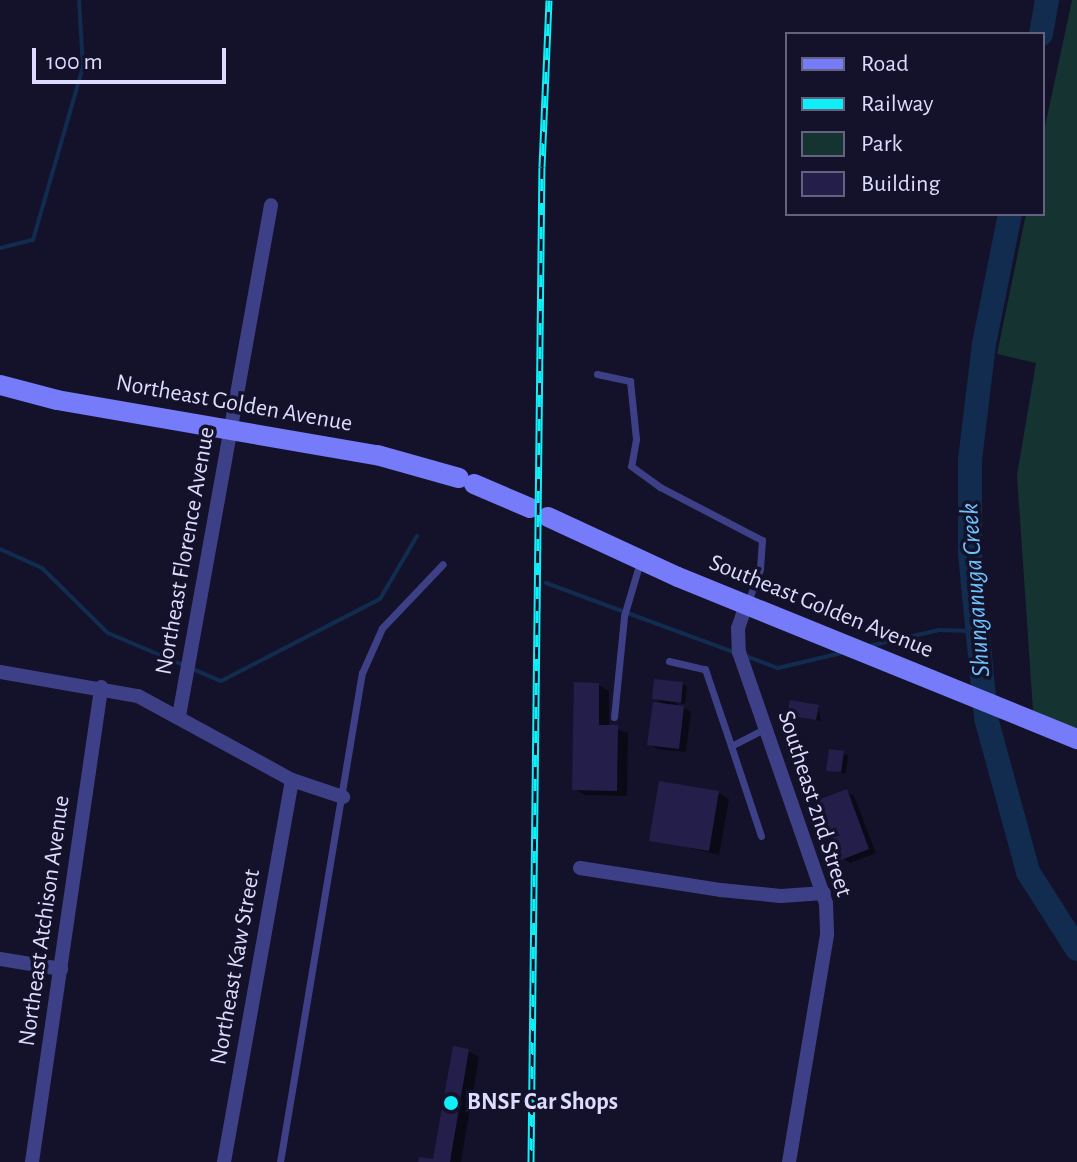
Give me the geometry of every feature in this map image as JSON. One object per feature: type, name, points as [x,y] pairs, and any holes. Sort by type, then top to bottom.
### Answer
[{"type":"street","name":"Northeast Florence Avenue","points":[[179,716],[271,205]]},
{"type":"street","name":"Northeast Golden Avenue","points":[[0,385],[377,455],[466,481],[539,513]]},
{"type":"street","name":"Southeast Golden Avenue","points":[[539,513],[746,605],[1077,739]]},
{"type":"street","name":"Southeast 2nd Street","points":[[746,605],[738,628],[739,652],[824,893],[827,935],[789,1162]]},
{"type":"street","points":[[0,672],[101,687],[138,696],[292,780],[343,797]]},
{"type":"street","name":"Northeast Atchison Avenue","points":[[32,1162],[101,687]]},
{"type":"street","name":"Northeast Kaw Street","points":[[224,1162],[292,780]]},
{"type":"street","points":[[580,868],[721,890],[781,896],[824,893]]},
{"type":"street","points":[[0,959],[61,969]]},
{"type":"lane","points":[[597,374],[630,381],[636,439],[631,466],[660,487],[762,540],[760,569],[746,605]]},
{"type":"lane","points":[[614,717],[624,616],[641,560]]},
{"type":"lane","points":[[280,1162],[370,648],[382,628],[443,564]]},
{"type":"lane","points":[[669,661],[705,669],[761,836]]},
{"type":"lane","points":[[731,746],[766,728]]},
{"type":"green space","points":[[1072,0],[1077,0],[1077,728],[1033,711],[1017,475],[1036,363],[997,354],[1026,216],[1045,216],[1045,127]]},
{"type":"building","points":[[654,679],[683,682],[681,703],[652,699]]},
{"type":"building","points":[[574,682],[599,683],[599,725],[618,725],[617,791],[572,790]]},
{"type":"building","points":[[790,700],[819,705],[816,720],[787,715]]},
{"type":"building","points":[[653,702],[684,706],[679,749],[647,745]]},
{"type":"building","points":[[829,749],[844,751],[841,772],[826,771]]},
{"type":"building","points":[[659,781],[719,791],[709,851],[649,841]]},
{"type":"building","points":[[847,789],[869,849],[841,860],[818,800]]},
{"type":"building","name":"BNSF Car Shops","points":[[453,1046],[469,1049],[450,1162],[418,1162],[419,1157],[433,1159]]},
{"type":"waterway","points":[[0,248],[33,240],[83,67],[79,0]]},
{"type":"waterway","name":"Shunganuga Creek","points":[[1041,32],[1047,0]]},
{"type":"waterway","name":"Shunganuga Creek","points":[[1010,216],[984,344],[970,460],[970,554],[986,718],[1028,872],[1077,949]]},
{"type":"waterway","points":[[0,549],[42,568],[108,633],[221,681],[380,599],[417,536]]},
{"type":"waterway","points":[[546,583],[734,652]]},
{"type":"waterway","points":[[869,646],[939,630],[977,631]]},
{"type":"waterway","points":[[746,656],[778,668],[841,653]]},
{"type":"railway","points":[[531,1162],[542,167],[549,0]]},
{"type":"place","name":"BNSF Car Shops","points":[[451,1103]]}]
